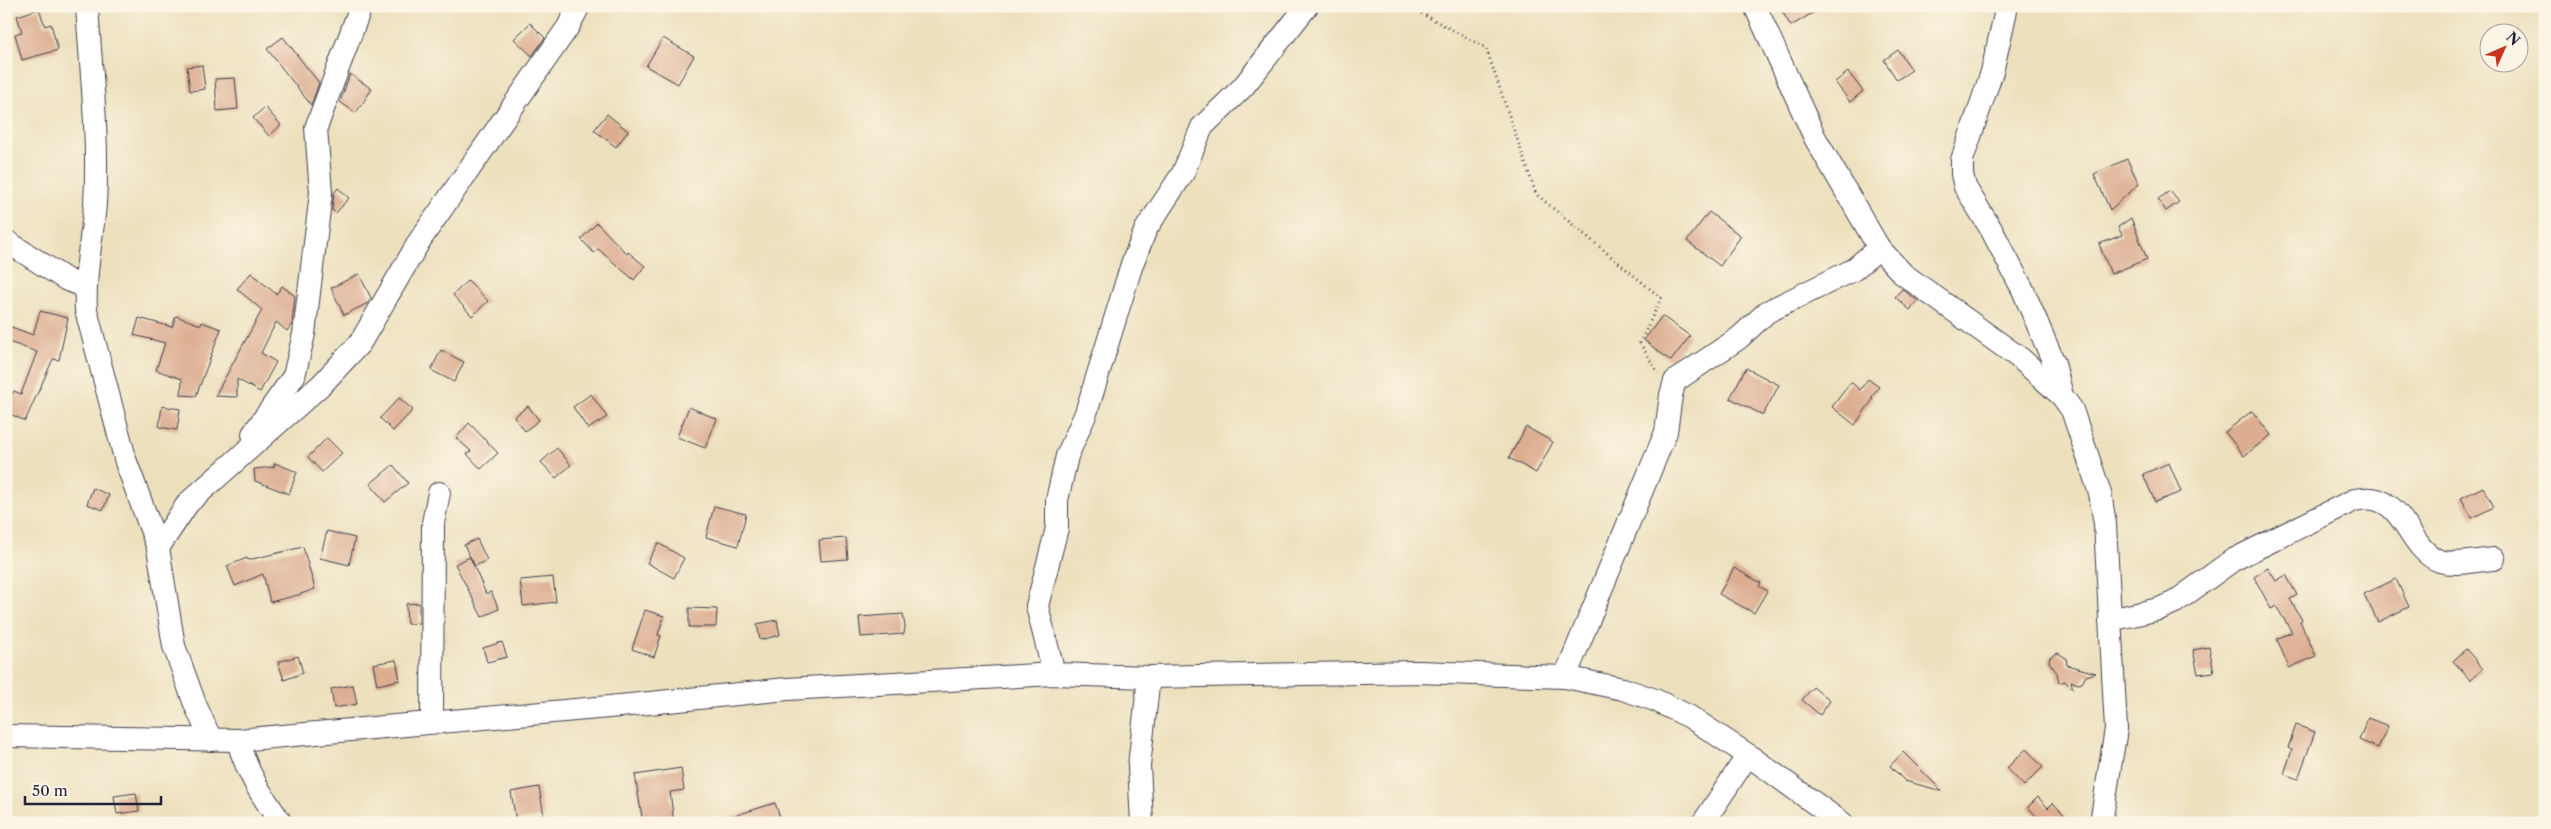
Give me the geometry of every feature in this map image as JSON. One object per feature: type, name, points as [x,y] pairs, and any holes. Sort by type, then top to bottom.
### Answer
[{"type":"street","points":[[87,6],[96,145],[95,205],[84,286],[86,310],[126,462],[158,548],[174,646],[195,704],[211,740]]},
{"type":"street","points":[[232,463],[294,376],[304,334],[321,193],[316,128],[361,6]]},
{"type":"street","points":[[158,548],[188,503],[322,384],[360,343],[420,240],[568,27],[579,6]]},
{"type":"street","points":[[1054,674],[1037,606],[1056,528],[1057,500],[1067,456],[1086,413],[1132,264],[1146,229],[1184,173],[1202,127],[1243,87],[1307,6]]},
{"type":"street","points":[[1755,6],[1815,138],[1879,248],[1903,274],[1936,300],[1985,332],[2021,359],[2062,396],[2072,410],[2100,493],[2105,524],[2116,728],[2101,823]]},
{"type":"street","points":[[2007,6],[1992,72],[1962,160],[1962,174],[1965,187],[1991,229],[2042,330],[2054,363],[2062,396]]},
{"type":"street","points":[[6,242],[67,280],[84,286]]},
{"type":"street","points":[[1564,677],[1666,432],[1670,395],[1675,381],[1740,338],[1767,312],[1853,270],[1879,248]]},
{"type":"street","points":[[432,722],[433,523],[439,493]]},
{"type":"street","points":[[2110,620],[2159,608],[2175,602],[2234,560],[2354,500],[2374,498],[2389,506],[2421,547],[2437,560],[2447,562],[2494,558]]},
{"type":"street","points":[[6,736],[238,740],[787,689],[1054,674],[1149,677],[1418,672],[1564,677],[1623,689],[1655,700],[1690,717],[1748,755],[1842,823]]},
{"type":"street","points":[[1142,823],[1139,766],[1149,677]]},
{"type":"street","points":[[238,740],[242,758],[256,787],[281,823]]},
{"type":"street","points":[[1703,823],[1748,755]]},
{"type":"path","points":[[1408,6],[1486,48],[1536,194],[1660,298],[1640,343],[1670,395]]},
{"type":"building","points":[[1779,6],[1824,6],[1791,26]]},
{"type":"building","points":[[39,9],[45,26],[51,24],[58,50],[22,60],[15,34],[22,32],[17,16]]},
{"type":"building","points":[[530,23],[545,38],[532,56],[514,39]]},
{"type":"building","points":[[283,37],[319,83],[311,105],[267,49]]},
{"type":"building","points":[[663,38],[694,56],[678,84],[646,66]]},
{"type":"building","points":[[1898,50],[1912,70],[1897,80],[1884,60]]},
{"type":"building","points":[[202,65],[205,89],[190,91],[187,67]]},
{"type":"building","points":[[1848,72],[1863,91],[1850,102],[1835,82]]},
{"type":"building","points":[[350,74],[372,89],[356,113],[340,102]]},
{"type":"building","points":[[235,78],[238,109],[217,111],[215,79]]},
{"type":"building","points":[[265,107],[281,125],[269,136],[253,118]]},
{"type":"building","points":[[607,114],[628,131],[616,147],[594,130]]},
{"type":"building","points":[[2127,159],[2139,184],[2110,210],[2094,174]]},
{"type":"building","points":[[338,188],[349,198],[336,213],[332,210],[334,193]]},
{"type":"building","points":[[2170,191],[2179,202],[2166,211],[2158,199]]},
{"type":"building","points":[[1709,212],[1741,236],[1720,266],[1687,241]]},
{"type":"building","points":[[2131,218],[2147,259],[2111,274],[2099,244],[2122,235],[2118,227]]},
{"type":"building","points":[[597,223],[627,254],[628,252],[645,266],[634,280],[598,249],[594,253],[581,239]]},
{"type":"building","points":[[251,273],[276,294],[282,286],[295,296],[292,324],[287,331],[276,322],[261,353],[276,362],[260,392],[237,379],[237,397],[215,396],[262,310],[237,289]]},
{"type":"building","points":[[359,274],[371,298],[368,303],[344,315],[331,288]]},
{"type":"building","points":[[468,280],[488,301],[472,316],[453,295]]},
{"type":"building","points":[[1902,289],[1918,301],[1910,310],[1895,297]]},
{"type":"building","points":[[40,311],[68,318],[59,360],[53,359],[25,421],[6,412],[6,395],[10,397],[14,391],[21,394],[37,352],[6,341],[6,325],[33,335]]},
{"type":"building","points":[[176,316],[201,325],[202,322],[221,329],[196,396],[181,395],[182,379],[156,370],[165,343],[134,335],[139,318],[172,327]]},
{"type":"building","points":[[1662,316],[1690,336],[1671,361],[1644,340]]},
{"type":"building","points":[[441,350],[464,362],[454,382],[431,370]]},
{"type":"building","points":[[1746,368],[1779,385],[1763,415],[1730,398]]},
{"type":"building","points":[[1868,379],[1879,387],[1855,425],[1832,407],[1851,382],[1860,390]]},
{"type":"building","points":[[591,394],[607,417],[588,429],[573,407]]},
{"type":"building","points":[[399,398],[413,410],[393,431],[380,418]]},
{"type":"building","points":[[162,406],[180,409],[177,430],[159,427]]},
{"type":"building","points":[[528,406],[539,420],[525,431],[514,417]]},
{"type":"building","points":[[689,407],[717,419],[705,448],[677,437]]},
{"type":"building","points":[[2252,411],[2271,435],[2244,456],[2225,432]]},
{"type":"building","points":[[469,423],[498,453],[481,469],[467,454],[471,451],[456,438]]},
{"type":"building","points":[[1526,427],[1553,442],[1536,473],[1509,458]]},
{"type":"building","points":[[327,438],[342,453],[322,472],[308,457]]},
{"type":"building","points":[[557,448],[571,465],[556,478],[541,462]]},
{"type":"building","points":[[275,463],[297,472],[289,494],[255,481],[254,469],[274,467]]},
{"type":"building","points":[[2169,463],[2181,492],[2155,502],[2143,474]]},
{"type":"building","points":[[393,465],[408,483],[385,502],[370,484]]},
{"type":"building","points":[[2483,487],[2494,507],[2472,518],[2461,498]]},
{"type":"building","points":[[93,488],[109,495],[103,510],[87,504]]},
{"type":"building","points":[[714,506],[746,514],[738,546],[706,537]]},
{"type":"building","points":[[327,531],[355,538],[349,565],[320,558]]},
{"type":"building","points":[[846,538],[848,559],[821,561],[819,540]]},
{"type":"building","points":[[477,539],[487,560],[475,566],[464,545]]},
{"type":"building","points":[[658,543],[684,558],[674,578],[647,563]]},
{"type":"building","points":[[303,547],[315,589],[270,602],[263,574],[235,586],[227,566],[247,558],[248,560]]},
{"type":"building","points":[[470,557],[486,594],[491,592],[499,609],[482,617],[455,564]]},
{"type":"building","points":[[1734,568],[1761,583],[1759,586],[1767,591],[1754,613],[1719,594]]},
{"type":"building","points":[[2268,568],[2276,581],[2286,575],[2297,595],[2290,599],[2302,620],[2300,621],[2316,656],[2289,668],[2277,639],[2292,632],[2276,606],[2271,609],[2254,577]]},
{"type":"building","points":[[553,577],[556,602],[523,606],[520,580]]},
{"type":"building","points":[[2396,579],[2409,607],[2378,622],[2364,594]]},
{"type":"building","points":[[419,603],[419,623],[407,624],[406,604]]},
{"type":"building","points":[[689,608],[717,609],[716,627],[689,627]]},
{"type":"building","points":[[645,610],[664,616],[658,635],[661,636],[654,657],[632,649]]},
{"type":"building","points":[[903,614],[904,634],[861,637],[859,617]]},
{"type":"building","points":[[777,620],[780,635],[760,640],[757,624]]},
{"type":"building","points":[[502,642],[507,657],[487,662],[483,648]]},
{"type":"building","points":[[2209,647],[2214,672],[2198,674],[2193,650]]},
{"type":"building","points":[[2466,649],[2483,669],[2470,680],[2453,661]]},
{"type":"building","points":[[2058,653],[2066,658],[2067,665],[2096,673],[2086,676],[2082,683],[2078,684],[2071,681],[2073,689],[2065,681],[2059,683],[2057,673],[2049,662],[2050,657]]},
{"type":"building","points":[[298,656],[303,673],[284,680],[278,662]]},
{"type":"building","points":[[396,660],[400,680],[377,685],[373,664]]},
{"type":"building","points":[[353,685],[357,704],[334,708],[331,689]]},
{"type":"building","points":[[1813,687],[1830,701],[1820,715],[1802,700]]},
{"type":"building","points":[[2368,718],[2388,726],[2378,748],[2359,740]]},
{"type":"building","points":[[2296,725],[2315,732],[2298,779],[2284,774],[2292,750],[2288,748]]},
{"type":"building","points":[[2026,749],[2043,767],[2024,786],[2007,768]]},
{"type":"building","points":[[1903,752],[1942,791],[1905,781],[1890,766]]},
{"type":"building","points":[[681,768],[684,790],[670,792],[674,823],[643,823],[635,775]]},
{"type":"building","points":[[539,787],[544,816],[516,821],[511,792]]},
{"type":"building","points":[[136,793],[139,811],[117,814],[114,796]]},
{"type":"building","points":[[2038,797],[2048,808],[2053,803],[2072,823],[2033,823],[2038,818],[2028,807]]},
{"type":"building","points":[[775,803],[782,823],[725,823],[724,819]]}]
